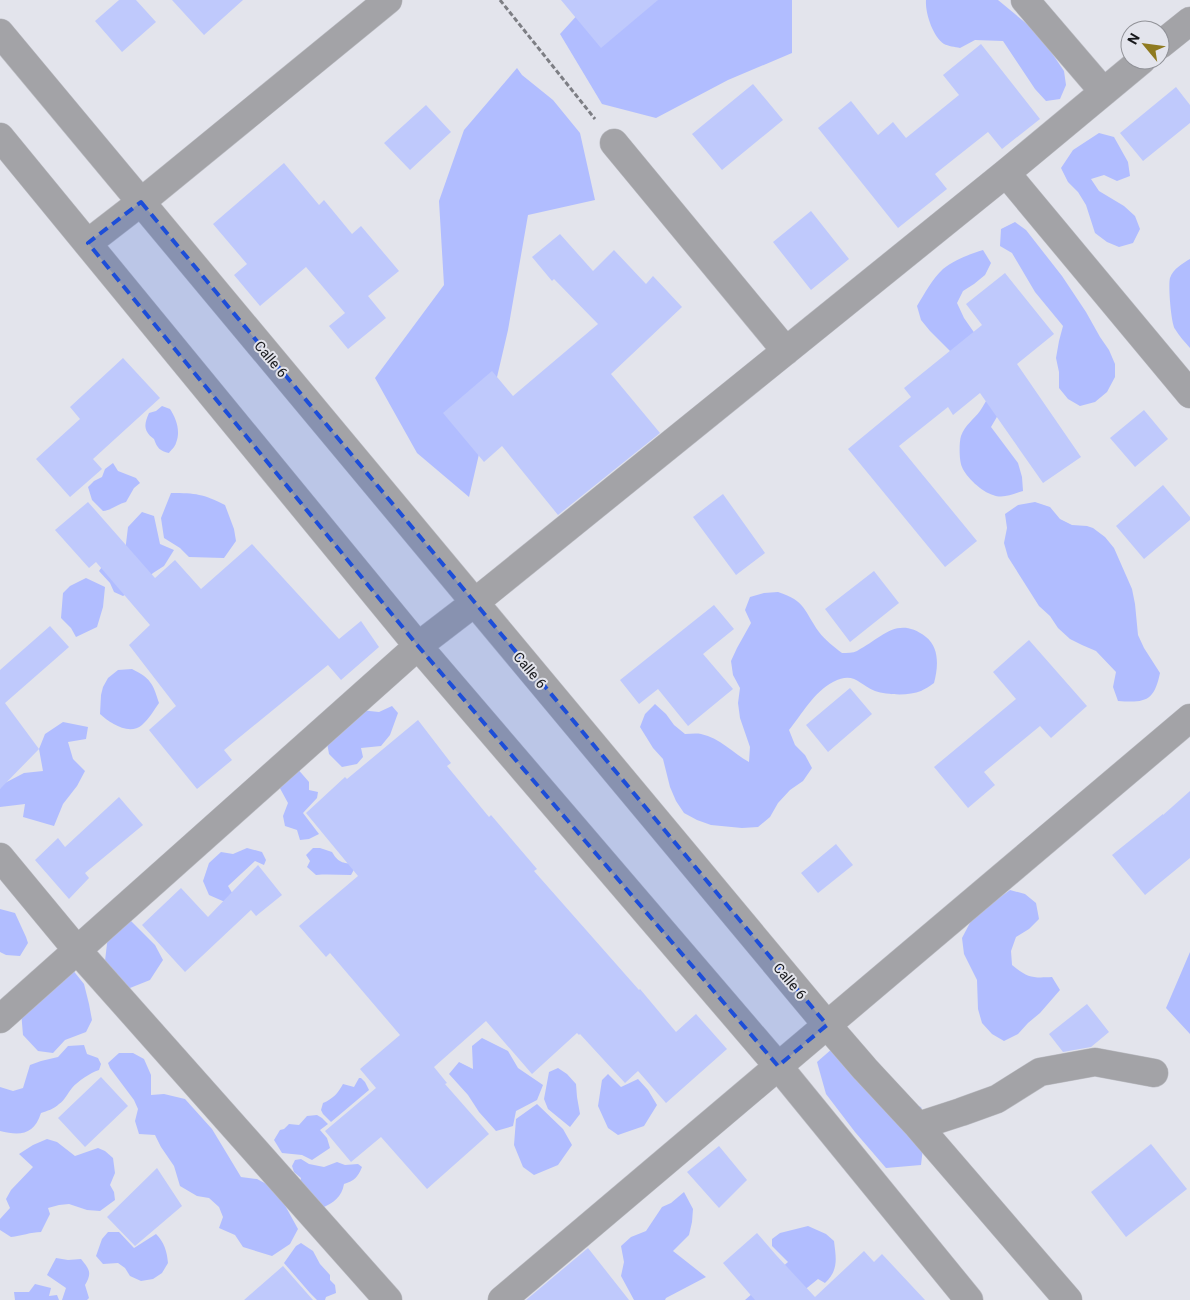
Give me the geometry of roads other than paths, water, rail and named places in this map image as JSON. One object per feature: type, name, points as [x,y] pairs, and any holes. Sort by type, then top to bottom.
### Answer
[{"type":"street","points":[[88,244],[388,0]]},
{"type":"street","points":[[1025,0],[1103,91]]},
{"type":"street","points":[[1170,37],[1190,21]]},
{"type":"street","name":"Calle 6","points":[[0,33],[827,1025],[918,1126],[1068,1300]]},
{"type":"street","points":[[0,1019],[418,646],[474,603],[1006,173],[1129,70]]},
{"type":"street","points":[[0,137],[418,646],[778,1066],[969,1300]]},
{"type":"street","points":[[614,143],[786,351]]},
{"type":"street","points":[[1006,173],[1190,394]]},
{"type":"street","points":[[502,1300],[1190,718]]},
{"type":"street","points":[[0,857],[77,950],[388,1300]]},
{"type":"street","points":[[918,1126],[997,1100],[1040,1072],[1095,1062],[1154,1073]]}]
